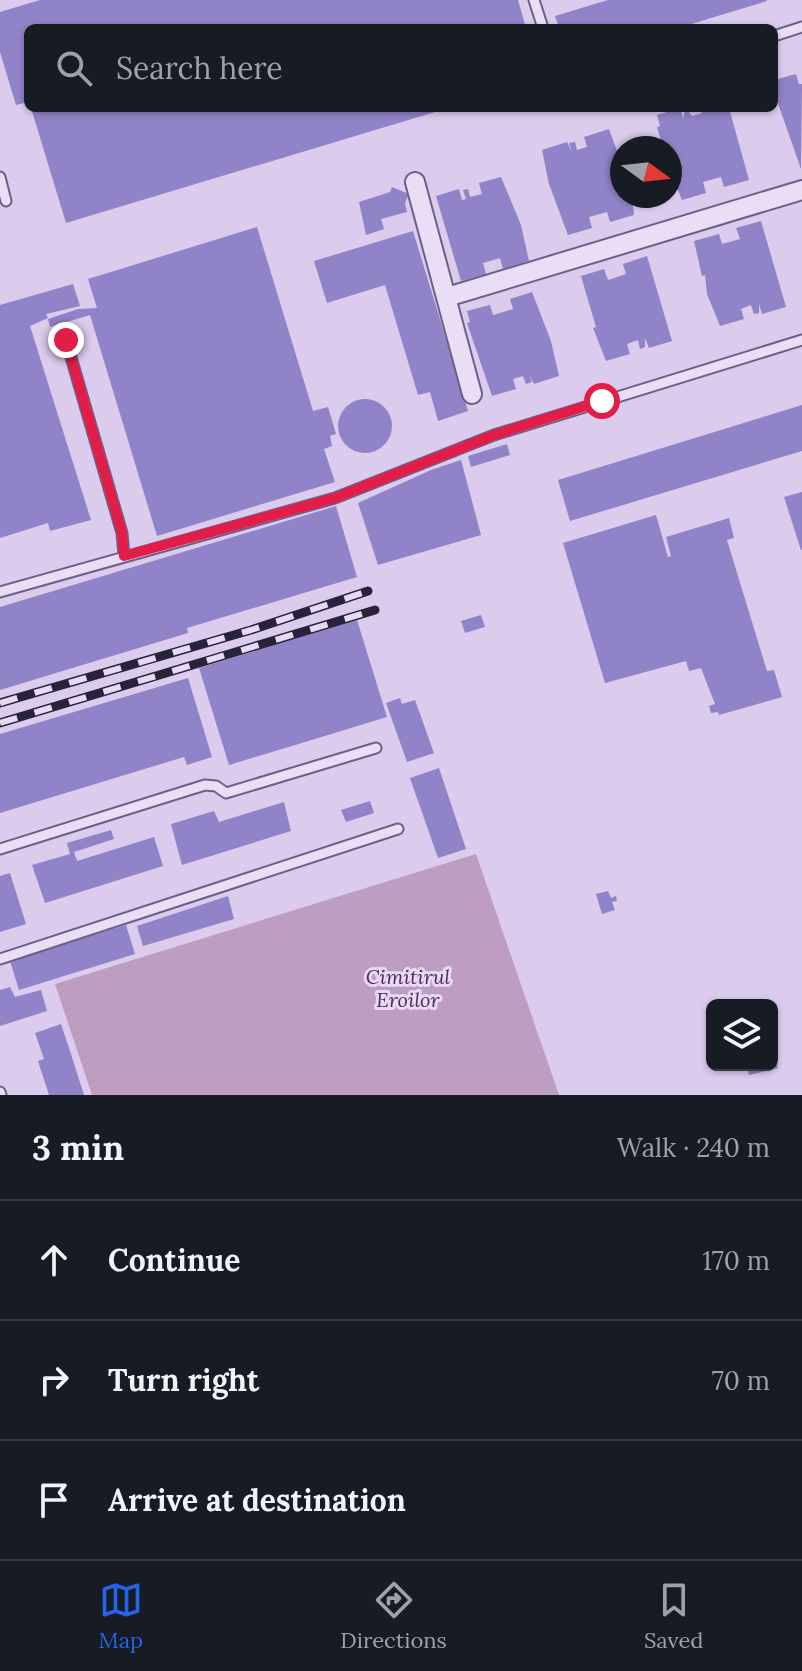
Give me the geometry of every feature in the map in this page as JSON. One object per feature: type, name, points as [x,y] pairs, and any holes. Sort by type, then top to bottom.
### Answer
[{"type":"street","points":[[415,182],[472,394]]},
{"type":"street","points":[[447,297],[802,190]]},
{"type":"lane","points":[[534,0],[542,24]]},
{"type":"lane","points":[[778,35],[802,27]]},
{"type":"lane","points":[[0,177],[6,201]]},
{"type":"lane","points":[[66,340],[122,533],[124,556]]},
{"type":"lane","points":[[0,592],[335,498],[494,435],[802,340]]},
{"type":"lane","points":[[0,849],[205,785],[216,786],[226,793],[376,748]]},
{"type":"lane","points":[[0,959],[398,829]]},
{"type":"green space","name":"Cimitirul Eroilor","points":[[476,854],[559,1095],[92,1095],[55,984]]},
{"type":"building","points":[[40,0],[518,0],[525,24],[24,24],[24,103],[16,105],[0,52],[0,12]]},
{"type":"building","points":[[608,0],[767,0],[691,24],[558,24],[555,16]]},
{"type":"building","points":[[796,74],[799,84],[802,84],[801,169],[778,103],[778,79]]},
{"type":"building","points":[[32,112],[435,112],[66,223]]},
{"type":"building","points":[[667,112],[681,112],[683,118],[685,112],[692,116],[702,112],[730,112],[749,180],[724,187],[721,177],[703,182],[706,193],[682,200],[682,136],[660,136],[657,127],[660,126],[657,115]]},
{"type":"building","points":[[609,129],[612,136],[610,208],[633,208],[634,215],[610,222],[607,212],[589,217],[592,228],[568,235],[549,184],[542,150],[567,142],[572,152],[569,143],[575,142],[577,150],[587,147],[584,137]]},
{"type":"building","points":[[501,177],[521,225],[529,261],[503,269],[500,258],[483,263],[486,274],[461,281],[436,196],[459,189],[462,200],[466,199],[463,190],[468,189],[470,197],[482,194],[479,183]]},
{"type":"building","points":[[392,187],[409,194],[405,203],[407,212],[381,219],[384,229],[366,235],[359,202],[390,192]]},
{"type":"building","points":[[761,221],[786,307],[762,314],[759,304],[759,313],[754,314],[751,305],[741,309],[744,319],[720,326],[707,294],[705,275],[702,276],[694,241],[719,234],[722,244],[740,239],[736,228]]},
{"type":"building","points":[[257,227],[313,411],[328,407],[336,434],[330,436],[332,446],[324,449],[335,482],[157,536],[90,315],[50,327],[48,319],[78,309],[97,308],[88,279]]},
{"type":"building","points":[[413,231],[468,411],[438,421],[430,392],[418,395],[385,285],[327,303],[314,261]]},
{"type":"building","points":[[647,256],[672,341],[649,348],[645,338],[645,347],[640,349],[638,340],[627,344],[630,354],[606,361],[593,328],[596,327],[581,276],[604,269],[608,280],[626,274],[623,264]]},
{"type":"building","points":[[73,284],[80,306],[46,314],[48,318],[30,326],[91,520],[50,531],[48,523],[0,538],[0,305]]},
{"type":"building","points":[[532,292],[551,341],[559,376],[534,384],[529,374],[532,382],[526,384],[523,376],[513,379],[516,389],[492,396],[467,323],[470,322],[467,311],[490,305],[493,315],[513,309],[510,299]]},
{"type":"building","points":[[365,399],[384,407],[392,426],[384,445],[365,453],[346,445],[338,426],[346,407]]},
{"type":"building","points":[[802,405],[802,451],[570,521],[558,480]]},
{"type":"building","points":[[507,444],[510,455],[471,467],[468,456]]},
{"type":"building","points":[[461,460],[481,535],[378,565],[358,503]]},
{"type":"building","points":[[802,492],[802,550],[801,550],[784,497]]},
{"type":"building","points":[[336,506],[357,577],[187,628],[188,633],[0,690],[0,607]]},
{"type":"building","points":[[656,515],[668,557],[671,556],[666,537],[729,518],[734,538],[727,540],[767,671],[774,670],[782,697],[719,715],[718,712],[711,713],[709,706],[715,704],[701,668],[689,671],[686,661],[605,683],[563,543]]},
{"type":"building","points":[[481,615],[485,627],[465,633],[461,621]]},
{"type":"building","points":[[357,620],[387,717],[229,765],[199,668]]},
{"type":"building","points":[[188,678],[212,757],[187,765],[184,757],[0,813],[0,734]]},
{"type":"building","points":[[400,698],[402,704],[415,700],[434,753],[407,762],[386,703]]},
{"type":"building","points":[[439,768],[466,849],[438,858],[410,778]]},
{"type":"building","points":[[370,801],[374,813],[346,822],[341,810]]},
{"type":"building","points":[[284,802],[291,831],[182,865],[171,824],[214,811],[219,822]]},
{"type":"building","points":[[111,830],[114,839],[74,852],[77,861],[154,837],[163,866],[45,903],[32,865],[70,854],[67,843]]},
{"type":"building","points":[[10,873],[26,924],[0,932],[0,876]]},
{"type":"building","points":[[608,891],[611,898],[616,896],[617,901],[612,902],[615,910],[602,914],[596,894]]},
{"type":"building","points":[[228,896],[234,919],[143,946],[137,926]]},
{"type":"building","points":[[126,925],[135,954],[19,990],[10,961]]},
{"type":"building","points":[[10,987],[15,997],[41,990],[47,1011],[0,1026],[0,990]]},
{"type":"building","points":[[61,1024],[84,1095],[49,1095],[38,1061],[44,1059],[35,1033]]},
{"type":"railway","points":[[0,703],[251,630],[368,591]]},
{"type":"railway","points":[[0,723],[375,610]]},
{"type":"route","points":[[66,340],[122,533],[124,556],[335,498],[494,435],[602,401]]}]
